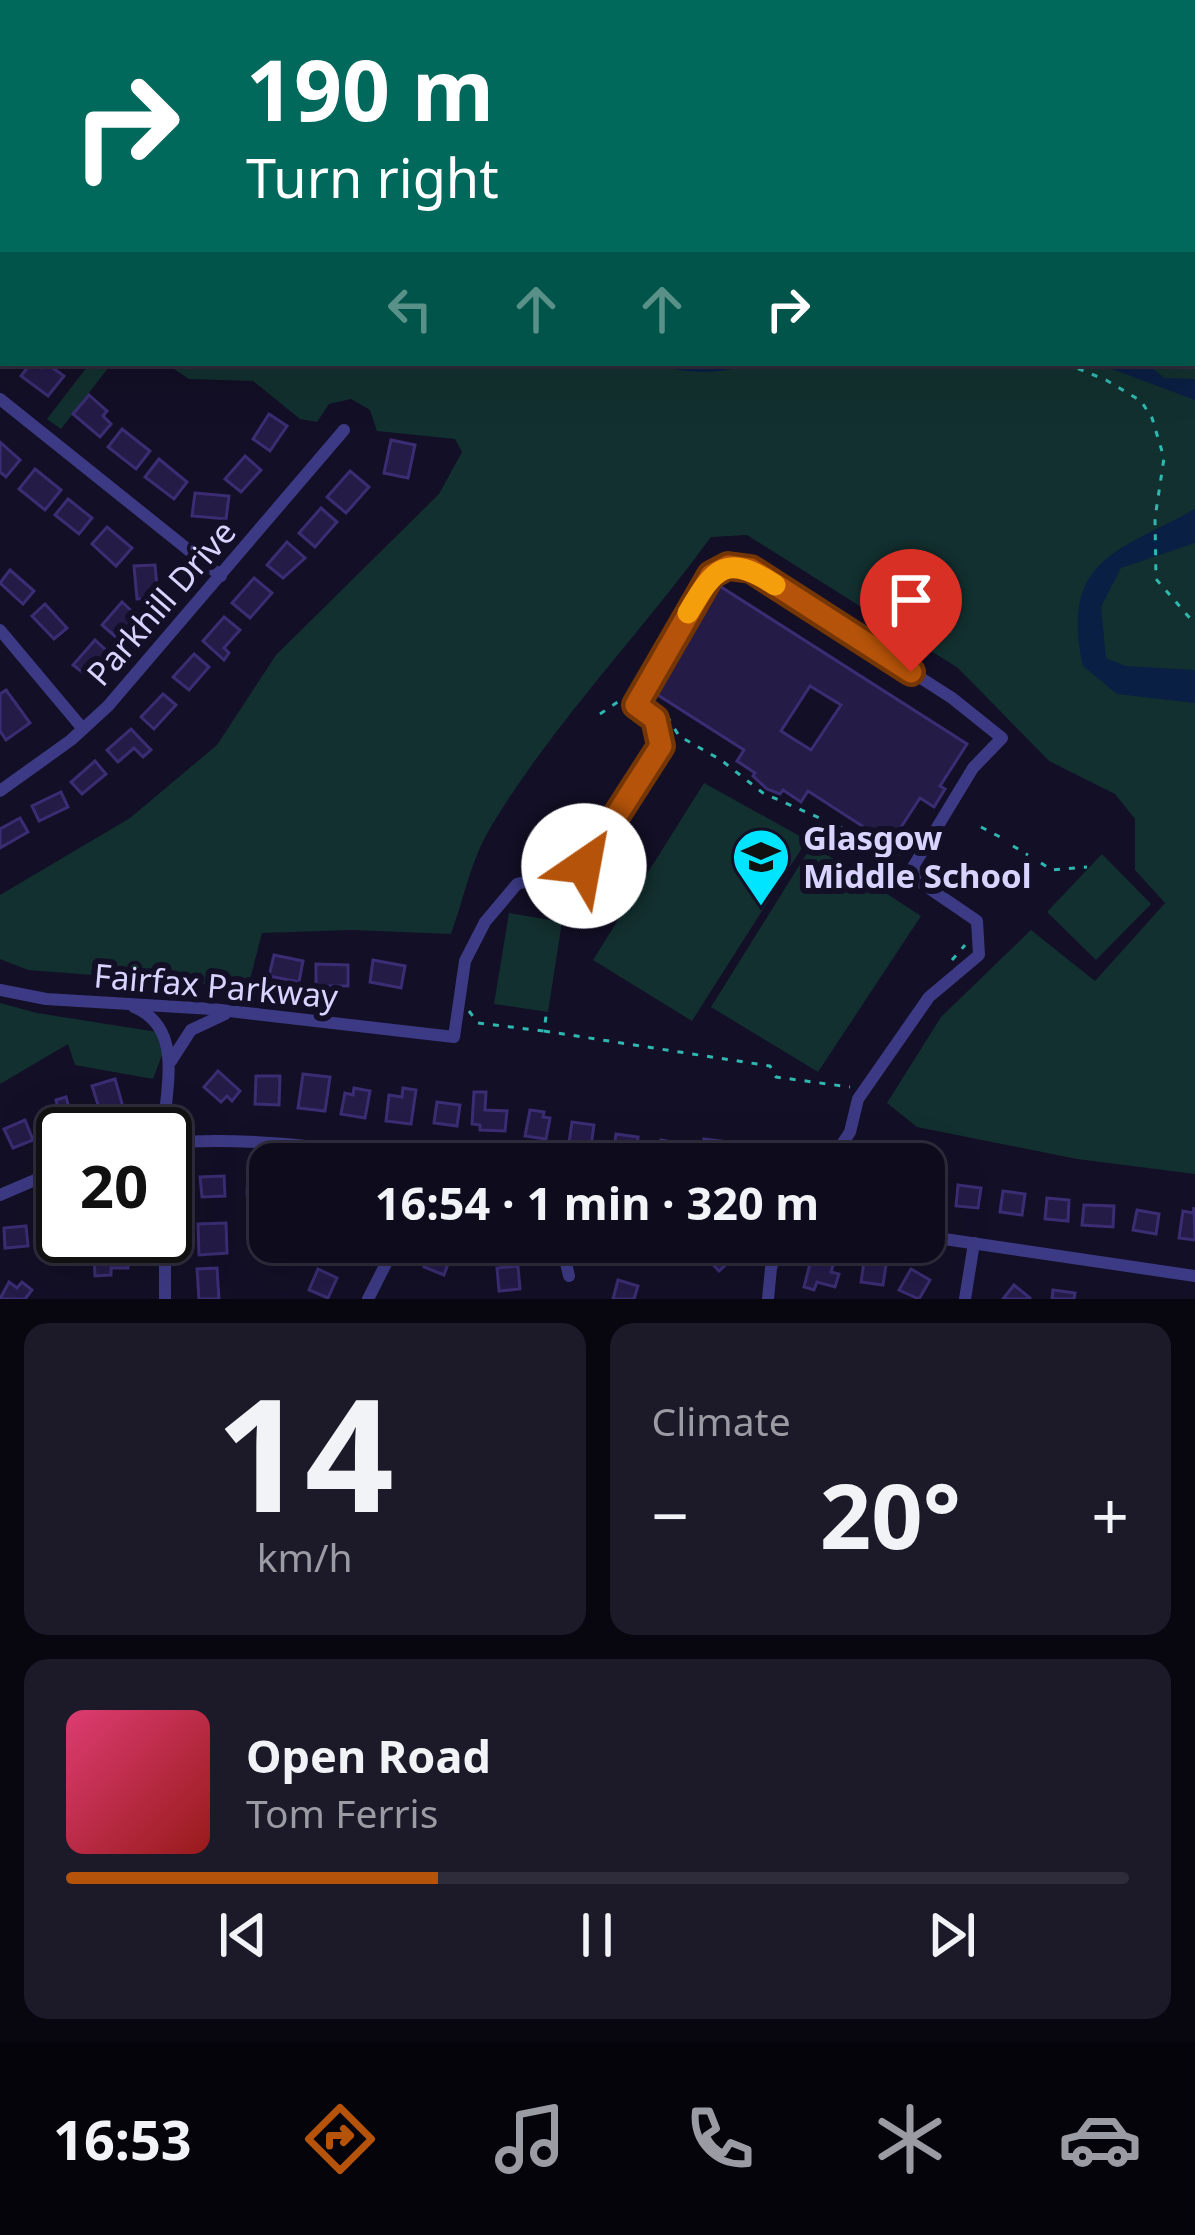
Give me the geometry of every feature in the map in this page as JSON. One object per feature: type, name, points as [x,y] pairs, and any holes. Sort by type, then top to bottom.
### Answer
[{"type":"street","points":[[0,399],[221,576]]},
{"type":"street","name":"Parkhill Drive","points":[[0,790],[83,729],[147,665],[344,430]]},
{"type":"street","name":"Fairfax Parkway","points":[[0,990],[46,999],[243,1012],[454,1037],[465,961],[485,922],[517,884],[584,866],[661,746],[655,719],[636,705],[659,660],[711,575],[728,566],[751,569],[952,698],[1002,738],[974,768],[913,867],[920,882],[977,921],[979,955],[928,997],[858,1099],[843,1143]]},
{"type":"street","points":[[0,631],[83,729]]},
{"type":"street","points":[[123,1003],[145,1011],[167,1041],[166,1107]]},
{"type":"street","points":[[169,1068],[191,1030],[218,1015],[243,1012]]},
{"type":"street","points":[[192,1142],[282,1143]]},
{"type":"street","points":[[0,1196],[36,1180]]},
{"type":"street","points":[[945,1239],[1195,1276]]},
{"type":"street","points":[[965,1299],[974,1243]]},
{"type":"street","points":[[164,1263],[165,1299]]},
{"type":"street","points":[[368,1299],[387,1263]]},
{"type":"street","points":[[566,1263],[569,1276]]},
{"type":"street","points":[[768,1299],[773,1263]]},
{"type":"path","points":[[1071,366],[1141,401],[1152,418],[1164,458],[1155,518],[1156,579],[1195,624]]},
{"type":"path","points":[[1189,617],[1195,608]]},
{"type":"path","points":[[600,714],[629,694]]},
{"type":"path","points":[[662,709],[679,736],[721,760],[763,793],[910,858]]},
{"type":"path","points":[[981,826],[1000,837]]},
{"type":"path","points":[[1012,846],[1028,855]]},
{"type":"path","points":[[1041,863],[1052,870],[1087,866]]},
{"type":"path","points":[[555,919],[585,879],[570,880]]},
{"type":"path","points":[[949,963],[967,940]]},
{"type":"path","points":[[466,1006],[478,1022],[770,1066],[776,1077],[854,1086]]},
{"type":"path","points":[[544,1031],[546,1016]]},
{"type":"green space","points":[[88,366],[110,366],[61,429],[47,419]]},
{"type":"green space","points":[[170,366],[1195,366],[1195,1174],[1077,1159],[917,1127],[887,1103],[941,1017],[1031,930],[1095,981],[1165,903],[1135,870],[1135,819],[1115,794],[1049,761],[958,668],[747,535],[711,537],[540,753],[483,842],[451,934],[262,933],[248,987],[28,970],[0,959],[0,895],[130,818],[217,745],[276,655],[439,494],[462,452],[455,439],[377,431],[370,410],[351,399],[329,404],[317,422],[300,419],[253,381],[189,379]]},
{"type":"green space","points":[[704,783],[807,840],[692,1021],[593,960]]},
{"type":"green space","points":[[812,845],[921,916],[818,1072],[711,1007]]},
{"type":"green space","points":[[1102,854],[1151,904],[1096,960],[1047,912]]},
{"type":"green space","points":[[509,913],[562,922],[548,1012],[494,1004]]},
{"type":"green space","points":[[0,1003],[170,1034],[153,1079],[75,1065],[68,1044],[0,1084]]},
{"type":"water","points":[[665,366],[741,366],[704,372]]},
{"type":"water","points":[[1104,366],[1150,366],[1164,378],[1195,379],[1195,400]]},
{"type":"water","points":[[1195,509],[1195,543],[1121,568],[1101,607],[1106,658],[1125,666],[1195,670],[1195,703],[1117,694],[1083,666],[1078,630],[1088,580],[1120,549]]},
{"type":"building","points":[[29,366],[50,366],[64,376],[48,396],[21,376]]},
{"type":"building","points":[[89,395],[107,411],[103,416],[111,424],[100,437],[73,414]]},
{"type":"building","points":[[269,414],[287,426],[270,451],[253,439]]},
{"type":"building","points":[[122,429],[150,451],[136,469],[108,447]]},
{"type":"building","points":[[391,440],[415,445],[408,478],[384,473]]},
{"type":"building","points":[[0,442],[20,460],[6,477],[0,472]]},
{"type":"building","points":[[245,456],[261,470],[241,492],[225,479]]},
{"type":"building","points":[[159,459],[187,482],[174,499],[145,477]]},
{"type":"building","points":[[35,469],[61,490],[45,510],[19,489]]},
{"type":"building","points":[[350,471],[369,487],[346,513],[327,497]]},
{"type":"building","points":[[195,493],[229,496],[226,519],[192,516]]},
{"type":"building","points":[[68,499],[92,518],[79,534],[55,515]]},
{"type":"building","points":[[321,508],[337,522],[315,547],[299,533]]},
{"type":"building","points":[[107,527],[132,548],[116,566],[92,544]]},
{"type":"building","points":[[287,542],[305,558],[283,578],[267,565]]},
{"type":"building","points":[[155,565],[158,598],[137,599],[134,566]]},
{"type":"building","points":[[10,570],[34,591],[23,604],[0,583]]},
{"type":"building","points":[[254,578],[272,593],[250,618],[232,603]]},
{"type":"building","points":[[718,585],[967,744],[940,786],[945,789],[934,807],[920,798],[890,844],[808,791],[801,802],[783,790],[780,794],[767,789],[737,761],[744,750],[650,690]],"holes":[[[810,686],[841,705],[811,750],[781,731]]]},
{"type":"building","points":[[122,602],[138,617],[118,639],[102,625]]},
{"type":"building","points":[[45,604],[67,628],[54,639],[32,616]]},
{"type":"building","points":[[224,617],[240,630],[224,648],[229,653],[224,660],[203,641]]},
{"type":"building","points":[[95,640],[107,651],[86,675],[73,665]]},
{"type":"building","points":[[194,654],[209,667],[189,690],[173,677]]},
{"type":"building","points":[[6,690],[30,723],[6,740],[0,731],[0,694]]},
{"type":"building","points":[[163,694],[176,705],[154,729],[141,717]]},
{"type":"building","points":[[131,729],[151,750],[143,757],[134,748],[118,762],[107,750]]},
{"type":"building","points":[[95,761],[106,774],[82,794],[71,782]]},
{"type":"building","points":[[61,792],[68,807],[39,821],[32,806]]},
{"type":"building","points":[[20,818],[28,832],[0,848],[0,829]]},
{"type":"building","points":[[274,955],[303,961],[299,982],[269,976]]},
{"type":"building","points":[[373,960],[405,966],[401,988],[370,982]]},
{"type":"building","points":[[316,964],[348,965],[348,986],[316,986]]},
{"type":"building","points":[[218,1071],[240,1091],[232,1101],[227,1096],[221,1102],[204,1087]]},
{"type":"building","points":[[303,1074],[330,1077],[325,1111],[298,1108]]},
{"type":"building","points":[[256,1076],[280,1076],[279,1105],[255,1104]]},
{"type":"building","points":[[115,1079],[123,1107],[99,1107],[92,1086]]},
{"type":"building","points":[[354,1088],[370,1091],[365,1118],[341,1114],[345,1093],[353,1095]]},
{"type":"building","points":[[403,1088],[416,1090],[411,1124],[386,1121],[389,1095],[402,1097]]},
{"type":"building","points":[[474,1092],[486,1092],[485,1110],[507,1111],[505,1131],[480,1130],[480,1125],[472,1124]]},
{"type":"building","points":[[66,1097],[69,1107],[58,1107],[56,1100]]},
{"type":"building","points":[[437,1102],[460,1105],[457,1126],[434,1123]]},
{"type":"building","points":[[530,1110],[550,1118],[546,1139],[525,1136]]},
{"type":"building","points":[[25,1120],[33,1140],[13,1148],[4,1129]]},
{"type":"building","points":[[572,1122],[594,1125],[591,1143],[569,1143]]},
{"type":"building","points":[[616,1134],[638,1137],[637,1143],[615,1143]]},
{"type":"building","points":[[224,1176],[225,1196],[202,1197],[200,1177]]},
{"type":"building","points":[[958,1185],[981,1188],[978,1208],[956,1206]]},
{"type":"building","points":[[1003,1191],[1025,1194],[1022,1215],[1000,1212]]},
{"type":"building","points":[[1047,1198],[1069,1200],[1068,1221],[1045,1219]]},
{"type":"building","points":[[1084,1205],[1114,1206],[1113,1227],[1082,1225]]},
{"type":"building","points":[[1194,1207],[1195,1240],[1179,1238],[1183,1211],[1193,1213]]},
{"type":"building","points":[[1137,1210],[1159,1214],[1156,1234],[1133,1230]]},
{"type":"building","points":[[226,1223],[227,1253],[199,1255],[198,1224]]},
{"type":"building","points":[[26,1226],[28,1246],[5,1248],[4,1228]]},
{"type":"building","points":[[94,1263],[128,1263],[128,1268],[111,1268],[111,1275],[95,1276]]},
{"type":"building","points":[[426,1263],[448,1263],[444,1275],[424,1267]]},
{"type":"building","points":[[810,1263],[834,1263],[831,1272],[839,1274],[835,1287],[817,1282],[814,1290],[804,1287]]},
{"type":"building","points":[[864,1263],[886,1265],[883,1285],[861,1282]]},
{"type":"building","points":[[518,1266],[520,1289],[499,1291],[497,1268]]},
{"type":"building","points":[[217,1268],[219,1299],[199,1299],[197,1269]]},
{"type":"building","points":[[318,1269],[337,1278],[328,1298],[309,1290]]},
{"type":"building","points":[[911,1269],[930,1280],[919,1299],[899,1290]]},
{"type":"building","points":[[618,1280],[638,1286],[634,1299],[613,1299]]},
{"type":"building","points":[[9,1282],[17,1288],[22,1282],[32,1290],[25,1299],[0,1299]]},
{"type":"building","points":[[1014,1285],[1030,1298],[1030,1299],[1003,1299]]},
{"type":"building","points":[[1053,1290],[1075,1293],[1074,1299],[1052,1299]]},
{"type":"slow traffic","points":[[688,613],[711,575],[728,566],[751,569],[775,585]]},
{"type":"place","name":"Glasgow Middle School","points":[[761,908]]},
{"type":"route","points":[[584,866],[661,746],[655,719],[636,705],[711,575],[728,566],[751,569],[911,672]]}]
